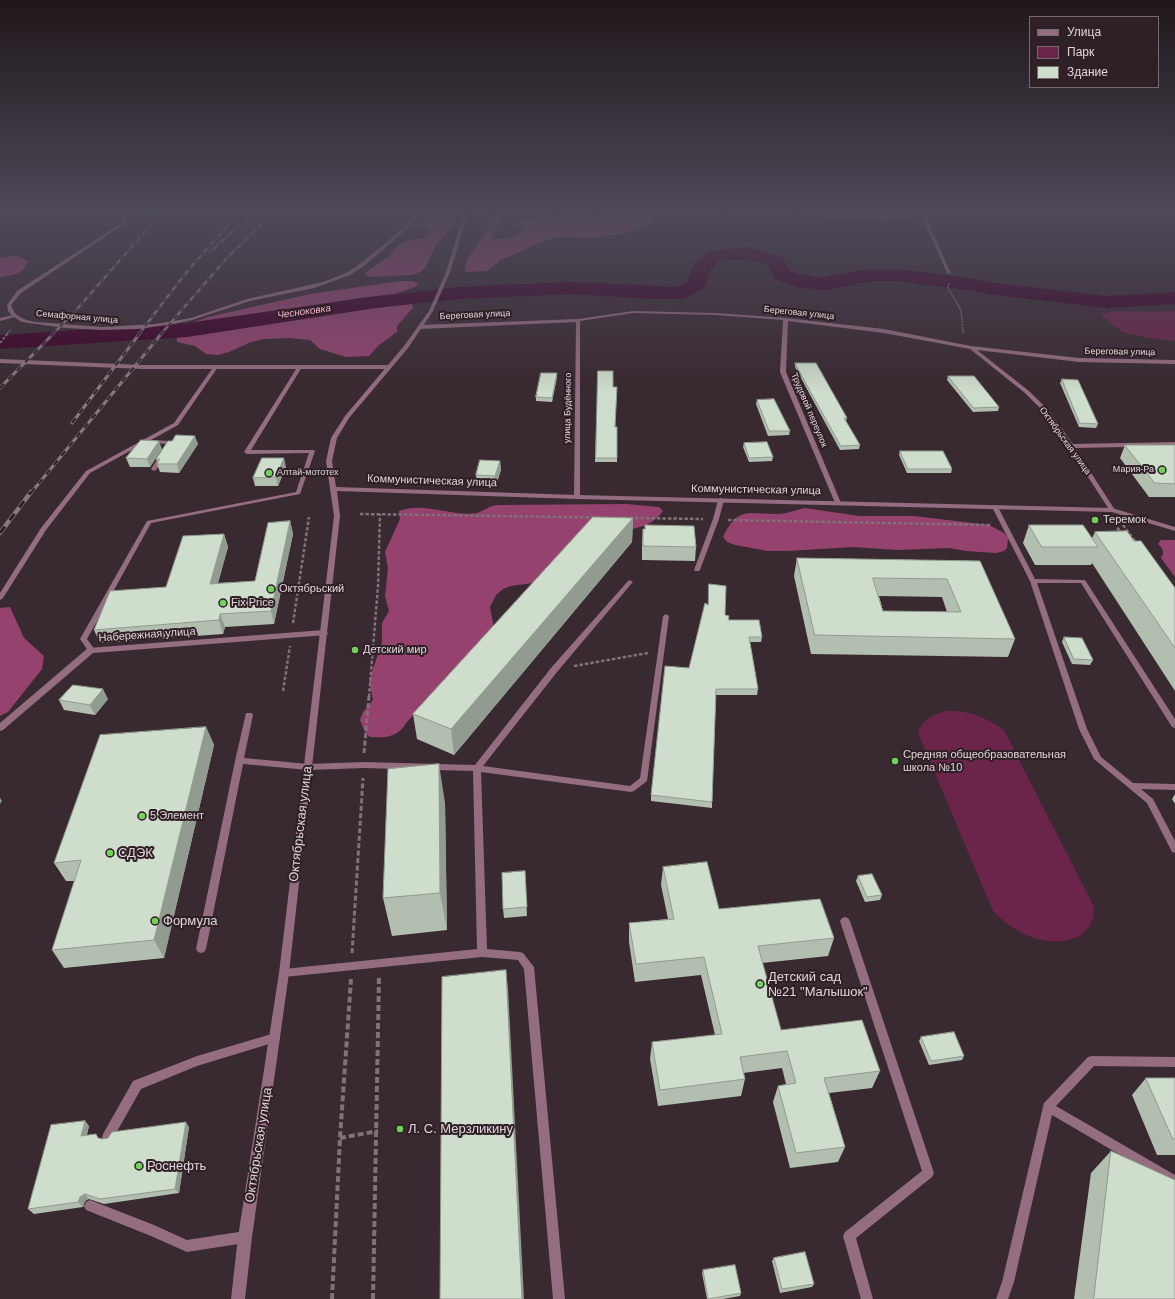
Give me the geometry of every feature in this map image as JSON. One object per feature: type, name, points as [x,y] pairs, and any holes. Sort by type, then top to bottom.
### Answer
[{"type":"street","points":[[0,320],[13,316],[9,305],[19,292],[51,271]]},
{"type":"street","name":"Семафорная улица","points":[[13,316],[20,319],[41,323],[112,330],[151,327],[191,319],[250,300],[326,283],[350,274],[354,271]]},
{"type":"street","points":[[0,361],[143,366],[389,367],[431,311],[448,271]]},
{"type":"street","name":"Береговая улица","points":[[420,327],[578,320],[633,312],[716,314],[884,331],[972,348],[1079,360],[1175,362]]},
{"type":"street","name":"улица Будённого","points":[[577,497],[578,320]]},
{"type":"street","name":"Трудовой переулок","points":[[786,320],[784,372],[838,503]]},
{"type":"street","name":"Октябрьская улица","points":[[972,348],[1027,392],[1041,406],[1071,446],[1112,510]]},
{"type":"street","name":"Октябрьская улица","points":[[238,1299],[245,1237],[284,973],[337,516],[330,461],[334,438],[347,417],[389,367]]},
{"type":"street","points":[[1071,446],[1175,444]]},
{"type":"street","name":"Коммунистическая улица","points":[[333,489],[577,497],[1112,510],[1175,530]]},
{"type":"street","name":"Набережная улица","points":[[0,728],[91,650],[324,633]]},
{"type":"lane","points":[[0,598],[43,529],[88,472],[176,424],[216,367]]},
{"type":"lane","points":[[91,650],[83,639],[149,522],[298,493],[312,451],[247,452],[300,367]]},
{"type":"lane","points":[[145,440],[170,443],[154,469]]},
{"type":"lane","points":[[697,570],[716,519],[721,500]]},
{"type":"lane","points":[[995,507],[1033,581],[1083,729],[1098,759],[1150,801],[1175,849]]},
{"type":"lane","points":[[1033,581],[1083,581],[1175,725]]},
{"type":"lane","points":[[482,953],[477,768],[554,670],[630,582]]},
{"type":"lane","points":[[239,761],[308,767],[364,765],[477,768],[631,789],[644,779],[666,616]]},
{"type":"lane","points":[[201,949],[248,715]]},
{"type":"lane","points":[[1132,786],[1175,787]]},
{"type":"lane","points":[[845,921],[928,1173],[849,1236],[866,1299]]},
{"type":"lane","points":[[284,973],[482,953],[520,956],[529,967],[559,1299]]},
{"type":"lane","points":[[107,1138],[138,1085],[197,1061],[275,1038]]},
{"type":"lane","points":[[1002,1299],[1008,1282],[1048,1106],[1092,1061],[1175,1062]]},
{"type":"lane","points":[[1048,1106],[1175,1181]]},
{"type":"lane","points":[[90,1206],[154,1231],[187,1246],[245,1237]]},
{"type":"path","points":[[948,288],[961,310],[963,337],[972,348]]},
{"type":"path","points":[[0,343],[6,333]]},
{"type":"path","points":[[1104,510],[1126,540]]},
{"type":"path","points":[[1112,510],[1139,546]]},
{"type":"path","points":[[360,514],[1003,525]]},
{"type":"path","points":[[332,1299],[340,1138],[364,765],[378,586],[380,514]]},
{"type":"path","points":[[283,691],[309,517]]},
{"type":"path","points":[[554,670],[661,651]]},
{"type":"path","points":[[373,1299],[378,1131],[380,963]]},
{"type":"path","points":[[340,1138],[378,1131]]},
{"type":"green space","points":[[1113,311],[1175,311],[1175,341],[1149,338],[1122,332],[1100,314]]},
{"type":"green space","points":[[947,711],[977,715],[1004,730],[1094,907],[1092,920],[1087,929],[1080,936],[1070,940],[1059,941],[1037,939],[1012,927],[993,911],[918,733],[925,721],[937,714]]},
{"type":"shaded area","points":[[0,271],[22,271],[14,274],[0,277]]},
{"type":"shaded area","points":[[369,271],[422,271],[412,275],[371,277],[364,274]]},
{"type":"shaded area","points":[[465,271],[487,271],[487,271],[465,272]]},
{"type":"shaded area","points":[[400,281],[419,283],[415,287],[389,296],[358,298],[313,307],[255,314],[198,326],[189,324],[208,317],[310,294]]},
{"type":"shaded area","points":[[399,303],[412,303],[413,308],[397,326],[397,332],[379,345],[369,356],[346,357],[320,349],[310,340],[289,338],[264,339],[251,342],[229,352],[218,355],[206,354],[195,346],[177,342],[177,337],[188,334],[200,334],[283,318]]},
{"type":"shaded area","points":[[627,504],[659,507],[663,511],[652,522],[628,530],[547,581],[511,586],[503,589],[496,595],[490,607],[494,628],[404,727],[396,734],[387,737],[370,737],[365,732],[360,720],[363,712],[373,700],[369,681],[382,642],[382,623],[389,611],[385,596],[388,568],[385,552],[400,519],[399,511],[408,508],[428,508],[467,514],[477,513],[491,506],[497,505]]},
{"type":"shaded area","points":[[805,508],[859,516],[914,516],[989,525],[1004,533],[1008,538],[1007,548],[1004,551],[996,553],[949,548],[897,550],[853,547],[768,551],[735,545],[727,542],[723,537],[728,527],[739,516],[751,513],[780,514]]},
{"type":"shaded area","points":[[1161,540],[1175,540],[1175,577],[1161,558],[1163,550],[1158,544]]},
{"type":"shaded area","points":[[10,607],[24,638],[44,656],[42,669],[8,712],[0,716],[0,608]]},
{"type":"building","points":[[795,363],[816,363],[847,418],[844,418],[860,445],[841,446]]},
{"type":"building","points":[[598,371],[613,371],[613,387],[617,387],[615,427],[617,427],[617,458],[596,458]]},
{"type":"building","points":[[541,373],[557,373],[552,398],[536,397]]},
{"type":"building","points":[[948,376],[974,376],[999,407],[974,408]]},
{"type":"building","points":[[1062,379],[1078,380],[1098,424],[1080,423]]},
{"type":"building","points":[[774,399],[790,431],[769,431],[757,400]]},
{"type":"building","points":[[176,435],[195,436],[177,464],[157,464],[160,459],[156,459],[168,441],[172,441]]},
{"type":"building","points":[[141,440],[159,441],[147,459],[126,458]]},
{"type":"building","points":[[767,442],[773,457],[749,458],[744,443]]},
{"type":"building","points":[[1125,445],[1175,445],[1175,484],[1155,483]]},
{"type":"building","points":[[900,451],[943,451],[952,469],[908,469]]},
{"type":"building","points":[[262,458],[284,458],[276,477],[253,478]]},
{"type":"building","points":[[480,460],[500,461],[495,476],[476,475]]},
{"type":"building","points":[[593,517],[633,518],[451,729],[413,714]]},
{"type":"building","points":[[290,521],[271,611],[220,614],[219,620],[94,630],[110,591],[166,587],[183,536],[224,534],[210,584],[255,581],[268,523]]},
{"type":"building","points":[[645,525],[694,526],[696,547],[643,546],[643,529],[645,529]]},
{"type":"building","points":[[1029,525],[1083,525],[1098,547],[1042,547]]},
{"type":"building","points":[[1127,531],[1134,541],[1141,541],[1175,588],[1175,648],[1095,532]]},
{"type":"building","points":[[797,558],[980,561],[1015,639],[815,635]],"holes":[[[873,578],[947,579],[961,612],[883,611]]]},
{"type":"building","points":[[709,584],[726,586],[725,615],[729,616],[728,620],[759,620],[762,637],[749,637],[758,689],[716,689],[712,802],[651,795],[665,666],[689,668],[705,603],[708,605]]},
{"type":"building","points":[[1064,637],[1082,638],[1093,660],[1074,659]]},
{"type":"building","points":[[73,685],[103,689],[90,705],[59,700]]},
{"type":"building","name":"5 Элемент","points":[[206,727],[154,940],[52,950],[81,860],[54,863],[100,735]]},
{"type":"building","points":[[439,764],[440,893],[383,898],[388,769]]},
{"type":"building","points":[[707,862],[719,909],[820,899],[834,938],[758,946],[781,1030],[862,1020],[880,1071],[824,1078],[845,1147],[796,1153],[778,1086],[796,1083],[787,1051],[740,1057],[745,1079],[660,1090],[652,1042],[722,1034],[704,957],[636,964],[629,923],[674,919],[663,867]]},
{"type":"building","points":[[525,871],[527,907],[503,909],[502,873]]},
{"type":"building","points":[[872,874],[882,895],[867,897],[858,876]]},
{"type":"building","points":[[506,970],[522,1299],[440,1299],[442,977]]},
{"type":"building","points":[[954,1032],[964,1056],[931,1061],[921,1037]]},
{"type":"building","points":[[1146,1078],[1175,1078],[1175,1139],[1173,1139]]},
{"type":"building","points":[[85,1121],[81,1136],[96,1134],[98,1138],[102,1139],[108,1138],[112,1132],[186,1122],[175,1189],[100,1199],[85,1194],[80,1197],[78,1202],[28,1209],[51,1125]]},
{"type":"building","points":[[1111,1151],[1175,1180],[1175,1299],[1094,1299]]},
{"type":"building","points":[[805,1252],[814,1284],[782,1289],[774,1258]]},
{"type":"building","points":[[735,1265],[741,1293],[708,1299],[703,1270]]},
{"type":"waterway","name":"Чесноковка","points":[[0,342],[187,330],[376,302],[459,293],[572,288],[654,293],[681,293],[696,285],[700,271]]},
{"type":"waterway","name":"Чесноковка","points":[[780,271],[782,275],[800,282],[826,284],[873,275],[895,275],[976,285],[986,288],[1107,302],[1175,298]]},
{"type":"railway","points":[[53,334],[111,271]]},
{"type":"railway","points":[[139,334],[188,271]]},
{"type":"railway","points":[[161,334],[216,271]]},
{"type":"railway","points":[[0,388],[54,333]]},
{"type":"railway","points":[[72,423],[140,333]]},
{"type":"railway","points":[[31,493],[162,333]]},
{"type":"railway","points":[[0,533],[31,492]]},
{"type":"place","name":"Мария-Ра","points":[[1162,470]]},
{"type":"place","name":"Алтай-мототех","points":[[269,473]]},
{"type":"place","name":"Теремок","points":[[1095,520]]},
{"type":"place","name":"Октябрьский","points":[[271,589]]},
{"type":"place","name":"Fix Price","points":[[223,603]]},
{"type":"place","name":"Детский мир","points":[[355,650]]},
{"type":"place","name":"Средняя общеобразовательная школа №10","points":[[895,761]]},
{"type":"place","name":"5 Элемент","points":[[142,816]]},
{"type":"place","name":"СДЭК","points":[[110,853]]},
{"type":"place","name":"Формула","points":[[155,921]]},
{"type":"place","name":"Детский сад №21 \"Малышок\"","points":[[760,984]]},
{"type":"place","name":"Л. С. Мерзликину","points":[[400,1129]]},
{"type":"place","name":"Роснефть","points":[[139,1166]]}]
